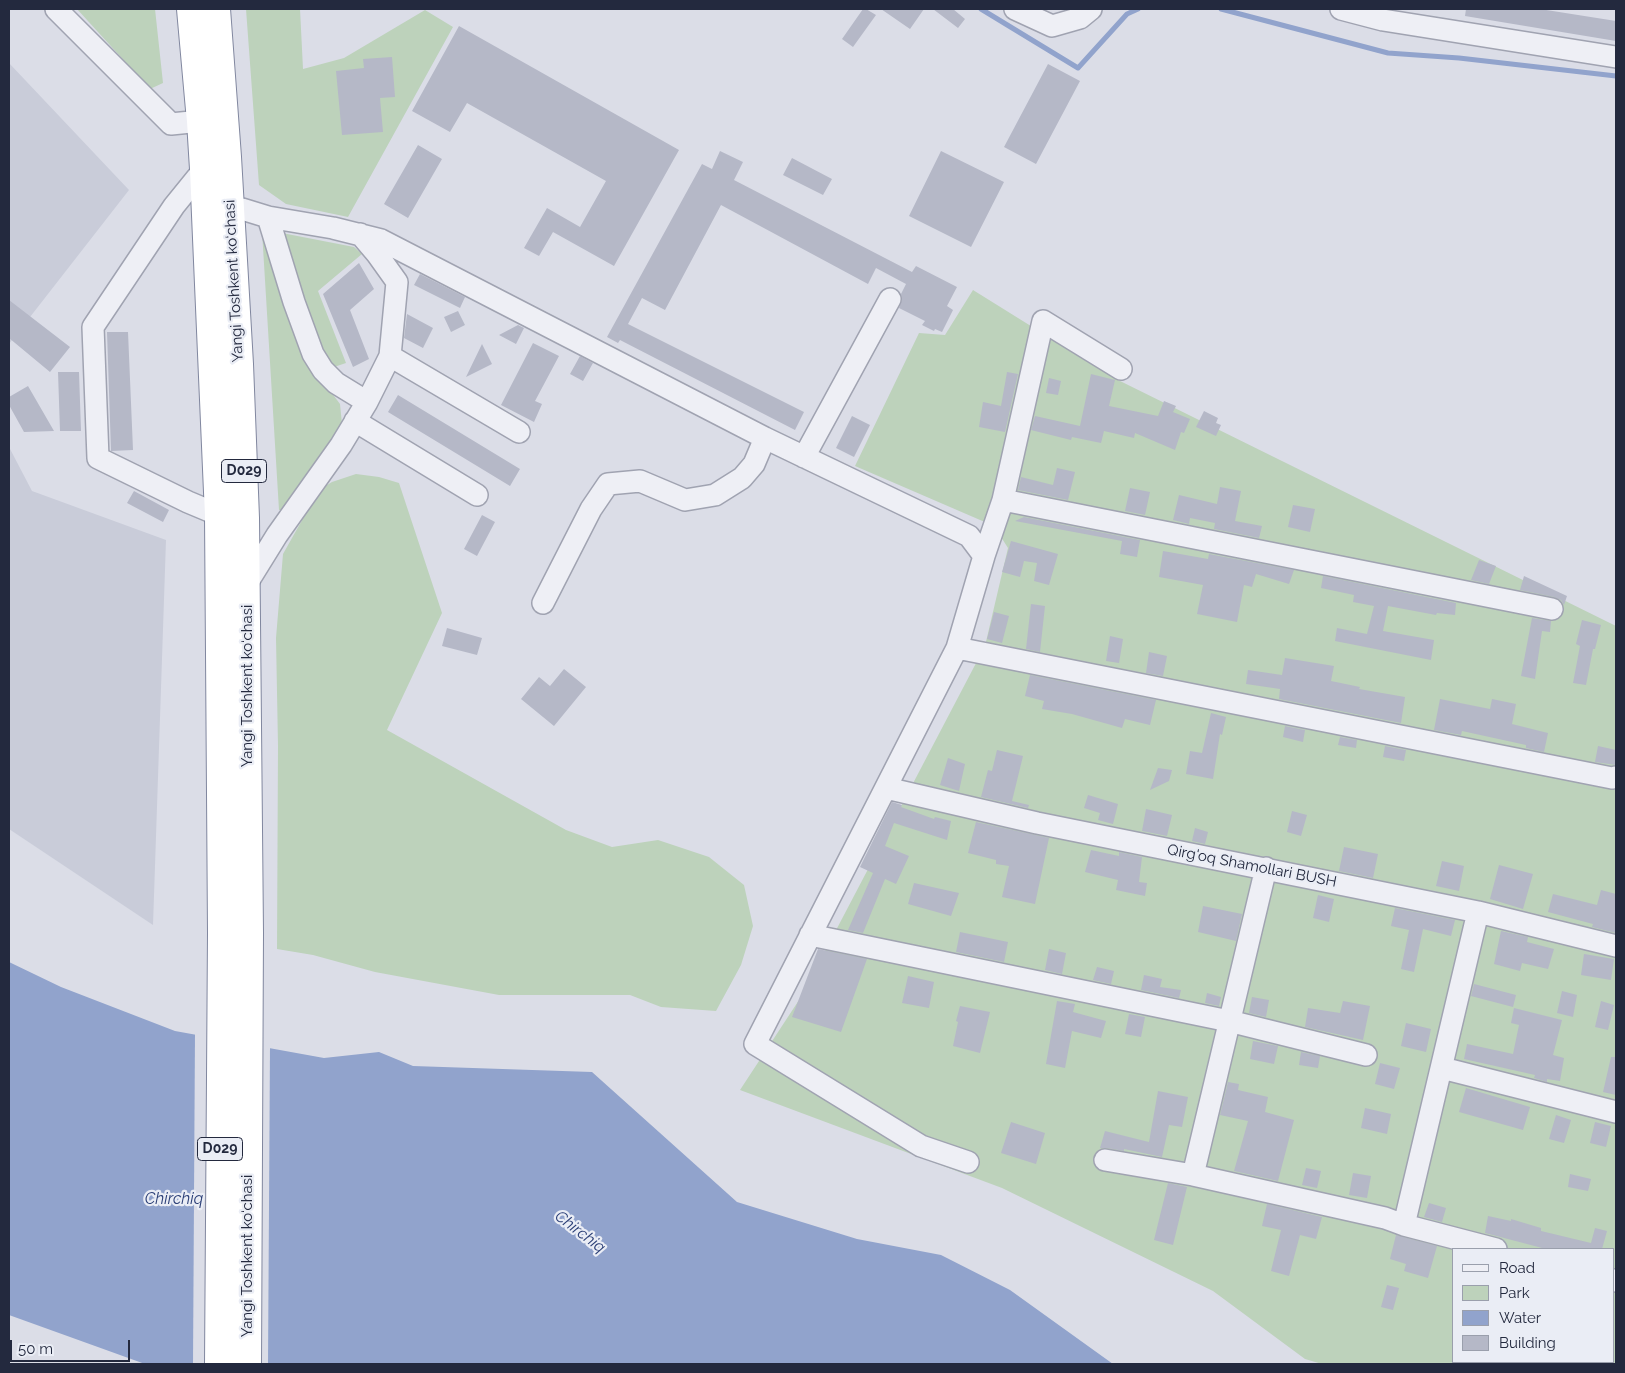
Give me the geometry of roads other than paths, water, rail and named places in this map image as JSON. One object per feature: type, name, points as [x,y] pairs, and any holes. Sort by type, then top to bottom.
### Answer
[{"type":"highway","name":"Yangi Toshkent ko‘chasi","points":[[191,9],[204,169],[219,515],[222,933],[219,1364]]},
{"type":"highway","name":"Yangi Toshkent ko‘chasi","points":[[216,9],[243,441],[249,933],[246,1364]]},
{"type":"street","points":[[56,9],[171,124],[201,122]]},
{"type":"street","points":[[1015,9],[1052,26],[1080,18],[1091,9]]},
{"type":"street","points":[[1341,9],[1383,20],[1616,57]]},
{"type":"street","points":[[204,169],[174,206],[93,327],[97,440],[98,458],[219,515]]},
{"type":"street","points":[[230,210],[242,209],[268,217],[360,234],[381,240],[804,458],[969,536],[984,556]]},
{"type":"street","points":[[268,217],[294,302],[314,354],[323,370],[336,383],[367,402]]},
{"type":"street","points":[[246,585],[277,535],[340,445],[367,402],[390,356],[396,282],[377,254],[360,234]]},
{"type":"street","points":[[804,458],[890,299]]},
{"type":"street","points":[[968,1162],[921,1146],[755,1044],[957,648],[984,556],[1003,500],[1043,321],[1121,369]]},
{"type":"street","points":[[390,356],[519,432]]},
{"type":"street","points":[[355,421],[477,495]]},
{"type":"street","points":[[543,603],[590,509],[608,484],[640,482],[685,500],[715,495],[742,478],[754,464],[765,438]]},
{"type":"street","points":[[1003,500],[1552,608]]},
{"type":"street","points":[[957,648],[1612,778],[1616,777]]},
{"type":"street","name":"Qirg'oq Shamollari BUSH","points":[[886,788],[1038,823],[1478,912],[1616,946]]},
{"type":"street","points":[[1193,1175],[1266,868]]},
{"type":"street","points":[[1404,1225],[1478,912]]},
{"type":"street","points":[[810,935],[1229,1020],[1366,1055]]},
{"type":"street","points":[[1442,1068],[1616,1112]]},
{"type":"street","points":[[1105,1160],[1193,1175],[1385,1218],[1404,1225],[1492,1248]]},
{"type":"water","name":"Chirchiq","points":[[9,962],[61,987],[175,1031],[324,1058],[379,1052],[413,1066],[592,1072],[737,1202],[857,1239],[941,1255],[1010,1290],[1113,1364],[145,1364],[9,1315]]},
{"type":"waterway","points":[[981,9],[1078,68],[1127,14],[1138,9]]},
{"type":"waterway","points":[[1221,9],[1388,53],[1459,58],[1616,76]]}]
